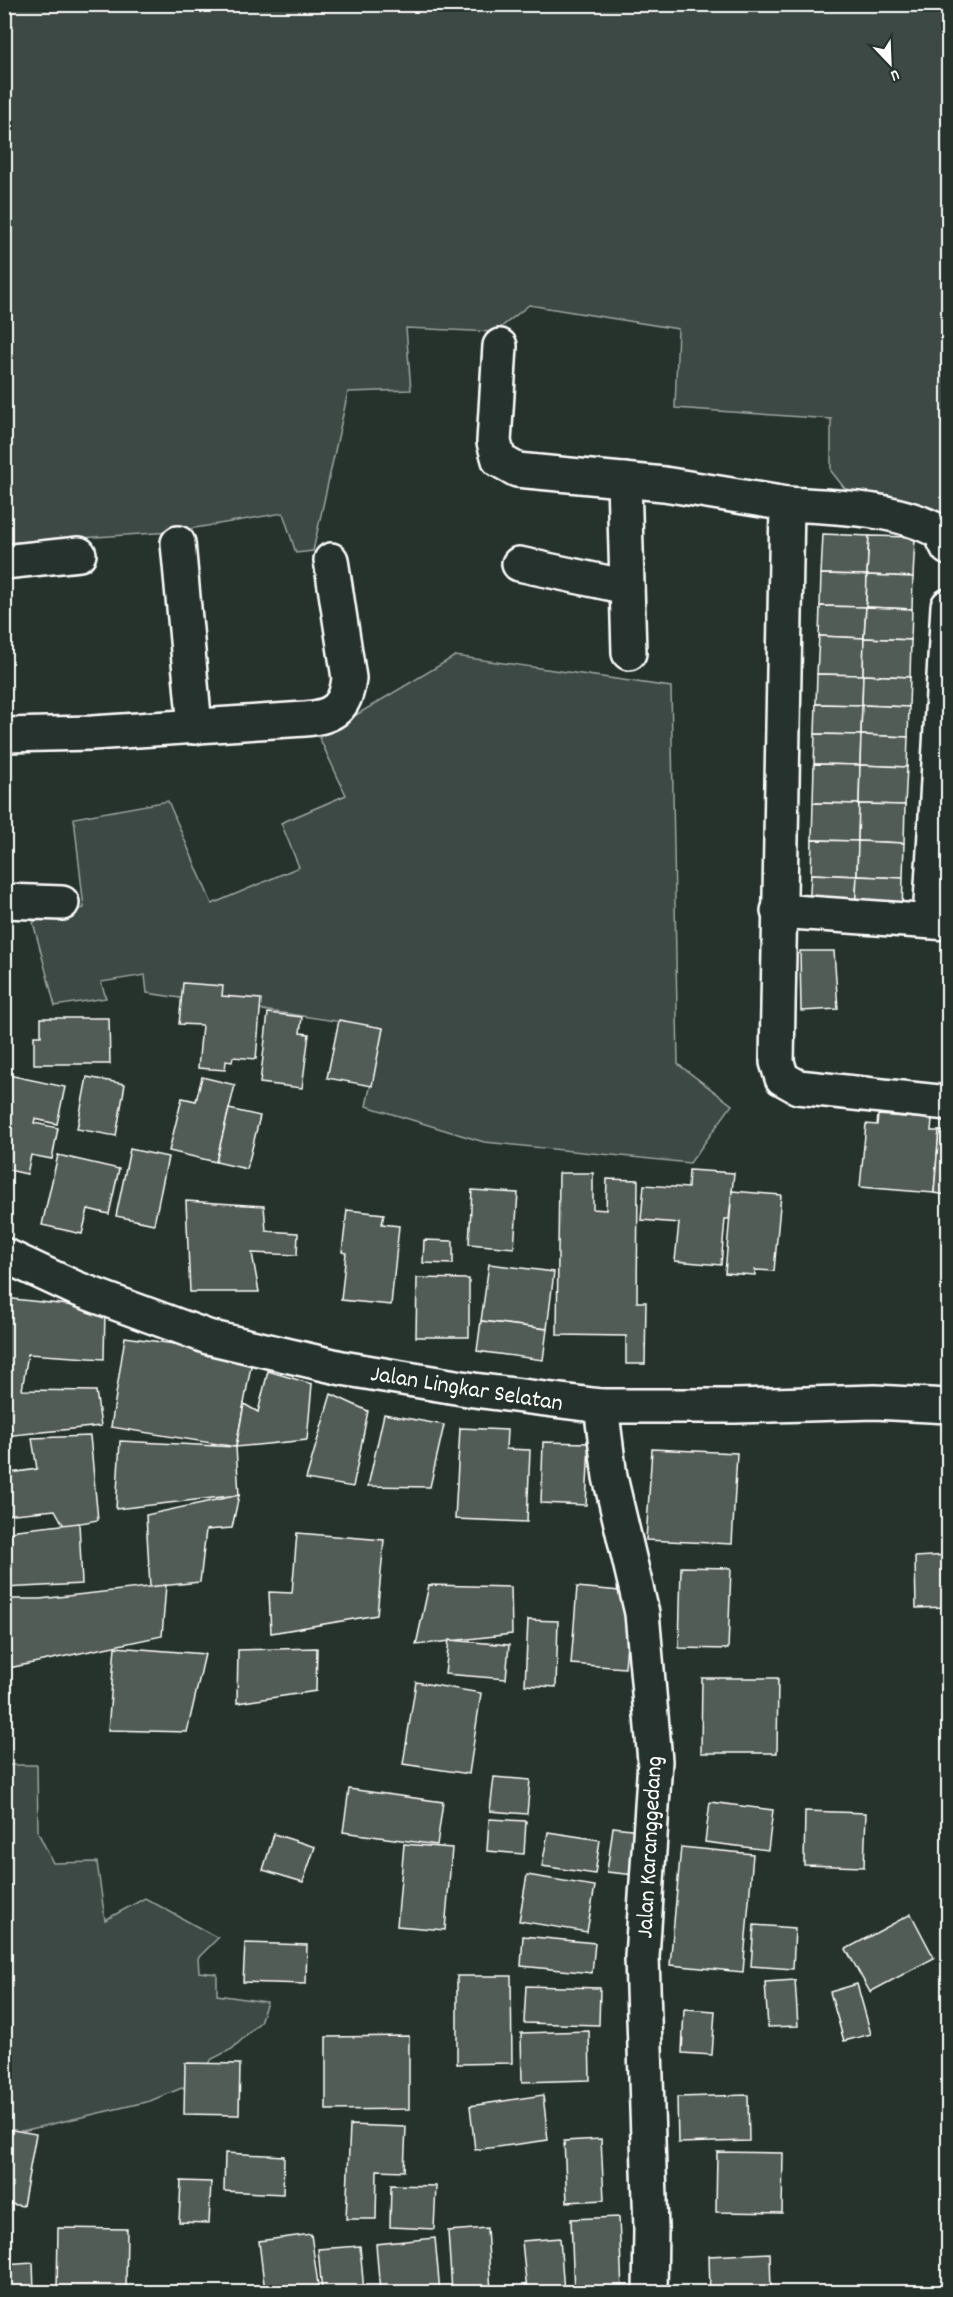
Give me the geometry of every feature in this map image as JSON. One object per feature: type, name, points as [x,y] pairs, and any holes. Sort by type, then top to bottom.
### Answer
[{"type":"street","points":[[500,346],[494,442],[500,460],[517,470],[624,480],[787,504],[851,507],[905,520],[940,532],[948,548]]},
{"type":"street","points":[[624,480],[629,653]]},
{"type":"street","points":[[787,504],[777,1062],[782,1078],[798,1087],[948,1103]]},
{"type":"street","points":[[178,543],[195,727]]},
{"type":"street","points":[[4,562],[79,554]]},
{"type":"street","points":[[4,735],[195,727],[317,718],[343,704],[348,695],[349,678],[331,560]]},
{"type":"street","points":[[519,564],[627,587]]},
{"type":"street","points":[[778,911],[939,922],[948,626]]},
{"type":"street","points":[[4,901],[62,903]]},
{"type":"street","name":"Jalan Lingkar Selatan","points":[[4,1255],[75,1287],[208,1337],[342,1368],[474,1390],[602,1406],[736,1406],[875,1402],[948,1406]]},
{"type":"street","name":"Jalan Karanggedang","points":[[602,1406],[610,1477],[642,1613],[655,1761],[642,1957],[651,2229],[650,2292]]},
{"type":"shaded area","points":[[5,5],[948,5],[948,523],[853,499],[831,471],[831,419],[675,408],[678,329],[529,305],[495,332],[406,328],[411,390],[348,392],[313,551],[296,553],[283,513],[171,532],[5,543],[9,519],[4,508]]},
{"type":"shaded area","points":[[455,656],[671,687],[678,1064],[732,1105],[690,1163],[484,1142],[366,1106],[383,1028],[147,993],[145,975],[101,982],[106,998],[55,1006],[33,922],[84,908],[74,818],[168,801],[212,904],[299,867],[281,823],[346,795],[319,737]]},
{"type":"shaded area","points":[[5,1765],[37,1765],[38,1832],[53,1863],[97,1862],[105,1920],[145,1898],[218,1938],[198,1958],[199,1972],[217,1974],[217,1995],[267,2002],[260,2022],[232,2049],[212,2059],[189,2085],[150,2101],[5,2135]]},
{"type":"building","points":[[823,534],[869,536],[867,575],[821,574]]},
{"type":"building","points":[[869,536],[915,537],[913,577],[867,575]]},
{"type":"building","points":[[821,574],[867,575],[866,607],[820,606]]},
{"type":"building","points":[[867,575],[913,577],[912,609],[866,607]]},
{"type":"building","points":[[820,606],[866,607],[864,638],[819,636]]},
{"type":"building","points":[[866,607],[912,609],[911,640],[864,638]]},
{"type":"building","points":[[819,636],[864,638],[863,675],[817,674]]},
{"type":"building","points":[[864,638],[911,640],[910,677],[863,675]]},
{"type":"building","points":[[817,674],[863,675],[862,705],[816,704]]},
{"type":"building","points":[[863,675],[910,677],[909,707],[862,705]]},
{"type":"building","points":[[816,704],[862,705],[861,735],[815,734]]},
{"type":"building","points":[[862,705],[909,707],[908,737],[861,735]]},
{"type":"building","points":[[815,734],[861,735],[860,765],[814,764]]},
{"type":"building","points":[[861,735],[908,737],[907,767],[860,765]]},
{"type":"building","points":[[814,764],[860,765],[859,804],[813,803]]},
{"type":"building","points":[[860,765],[907,767],[905,805],[859,804]]},
{"type":"building","points":[[813,803],[859,804],[858,841],[812,840]]},
{"type":"building","points":[[859,804],[905,805],[904,843],[858,841]]},
{"type":"building","points":[[812,840],[858,841],[857,876],[811,874]]},
{"type":"building","points":[[858,841],[904,843],[903,878],[857,876]]},
{"type":"building","points":[[811,874],[857,876],[855,911],[809,909]]},
{"type":"building","points":[[857,876],[903,878],[902,912],[855,911]]},
{"type":"building","points":[[800,951],[834,951],[838,1009],[801,1011]]},
{"type":"building","points":[[183,983],[223,986],[222,996],[261,999],[256,1059],[233,1057],[232,1062],[226,1061],[225,1070],[198,1068],[202,1025],[179,1024]]},
{"type":"building","points":[[268,1013],[302,1017],[300,1033],[309,1034],[302,1088],[260,1083]]},
{"type":"building","points":[[41,1018],[109,1018],[110,1064],[34,1064],[34,1036],[41,1036]]},
{"type":"building","points":[[339,1020],[383,1028],[372,1086],[327,1078]]},
{"type":"building","points":[[4,1074],[65,1087],[57,1124],[35,1119],[34,1123],[58,1128],[52,1159],[31,1155],[27,1174],[4,1169]]},
{"type":"building","points":[[87,1077],[125,1084],[116,1136],[77,1129]]},
{"type":"building","points":[[202,1077],[235,1085],[216,1162],[169,1151],[182,1098],[196,1101]]},
{"type":"building","points":[[229,1109],[260,1116],[247,1169],[216,1162]]},
{"type":"building","points":[[878,1115],[932,1119],[931,1131],[939,1131],[934,1193],[860,1187],[866,1124],[877,1125]]},
{"type":"building","points":[[939,1131],[948,1132],[948,1195],[934,1193]]},
{"type":"building","points":[[130,1149],[168,1157],[154,1224],[116,1216]]},
{"type":"building","points":[[58,1155],[119,1169],[109,1214],[88,1209],[82,1234],[42,1225]]},
{"type":"building","points":[[689,1170],[734,1173],[729,1219],[725,1219],[721,1265],[675,1261],[679,1223],[641,1220],[644,1185],[688,1188]]},
{"type":"building","points":[[559,1173],[593,1173],[593,1209],[606,1210],[607,1179],[638,1180],[637,1302],[646,1302],[645,1364],[626,1364],[626,1336],[557,1335]]},
{"type":"building","points":[[472,1190],[518,1193],[514,1248],[469,1244]]},
{"type":"building","points":[[732,1191],[781,1195],[774,1271],[755,1270],[755,1275],[725,1273]]},
{"type":"building","points":[[186,1201],[264,1206],[266,1231],[298,1233],[297,1255],[252,1253],[259,1292],[190,1292]]},
{"type":"building","points":[[347,1210],[384,1214],[382,1224],[399,1226],[391,1305],[341,1300],[346,1253],[342,1252]]},
{"type":"building","points":[[424,1240],[453,1241],[453,1264],[423,1263]]},
{"type":"building","points":[[489,1264],[554,1272],[547,1329],[481,1321]]},
{"type":"building","points":[[417,1278],[469,1279],[469,1337],[416,1337]]},
{"type":"building","points":[[4,1298],[105,1309],[104,1359],[28,1354],[22,1390],[96,1391],[101,1426],[4,1436]]},
{"type":"building","points":[[481,1321],[547,1329],[543,1360],[477,1351]]},
{"type":"building","points":[[125,1337],[253,1355],[236,1447],[111,1427]]},
{"type":"building","points":[[268,1371],[312,1384],[307,1440],[236,1447],[244,1404],[258,1412]]},
{"type":"building","points":[[331,1394],[368,1411],[353,1487],[306,1479]]},
{"type":"building","points":[[384,1414],[444,1425],[430,1487],[368,1486]]},
{"type":"building","points":[[460,1428],[507,1430],[506,1449],[530,1450],[527,1522],[455,1519]]},
{"type":"building","points":[[90,1436],[98,1520],[64,1526],[55,1510],[4,1515],[4,1474],[37,1469],[32,1438]]},
{"type":"building","points":[[120,1441],[236,1447],[239,1495],[116,1509]]},
{"type":"building","points":[[543,1442],[589,1443],[586,1505],[541,1503]]},
{"type":"building","points":[[652,1449],[737,1453],[732,1544],[646,1540]]},
{"type":"building","points":[[239,1495],[232,1528],[206,1530],[200,1582],[150,1587],[146,1515]]},
{"type":"building","points":[[79,1523],[82,1584],[4,1588],[4,1536],[17,1530]]},
{"type":"building","points":[[297,1533],[384,1540],[377,1615],[271,1633],[269,1592],[292,1593]]},
{"type":"building","points":[[948,1555],[948,1607],[916,1608],[915,1557]]},
{"type":"building","points":[[681,1567],[731,1568],[728,1649],[679,1648]]},
{"type":"building","points":[[166,1585],[162,1636],[4,1669],[5,1599],[40,1599]]},
{"type":"building","points":[[429,1585],[511,1587],[512,1634],[416,1645]]},
{"type":"building","points":[[577,1587],[631,1592],[625,1668],[571,1664]]},
{"type":"building","points":[[528,1620],[558,1621],[556,1687],[525,1685]]},
{"type":"building","points":[[449,1640],[509,1645],[506,1679],[445,1674]]},
{"type":"building","points":[[115,1647],[205,1654],[187,1732],[108,1730]]},
{"type":"building","points":[[317,1648],[316,1691],[237,1703],[238,1650]]},
{"type":"building","points":[[702,1678],[778,1678],[777,1753],[701,1753]]},
{"type":"building","points":[[416,1682],[481,1693],[469,1774],[403,1764]]},
{"type":"building","points":[[494,1777],[530,1780],[527,1814],[490,1811]]},
{"type":"building","points":[[349,1789],[443,1802],[437,1845],[343,1832]]},
{"type":"building","points":[[710,1802],[773,1810],[768,1850],[705,1842]]},
{"type":"building","points":[[805,1811],[866,1813],[864,1867],[804,1865]]},
{"type":"building","points":[[489,1819],[526,1821],[524,1854],[487,1851]]},
{"type":"building","points":[[613,1827],[640,1830],[635,1875],[607,1872]]},
{"type":"building","points":[[548,1832],[600,1840],[595,1874],[542,1866]]},
{"type":"building","points":[[274,1834],[315,1847],[303,1882],[263,1870]]},
{"type":"building","points":[[404,1844],[452,1848],[445,1930],[397,1926]]},
{"type":"building","points":[[681,1847],[753,1854],[743,1972],[670,1965]]},
{"type":"building","points":[[527,1875],[595,1886],[587,1932],[519,1921]]},
{"type":"building","points":[[911,1914],[934,1958],[870,1992],[846,1949]]},
{"type":"building","points":[[754,1925],[795,1928],[793,1969],[751,1966]]},
{"type":"building","points":[[523,1936],[595,1943],[592,1973],[521,1966]]},
{"type":"building","points":[[245,1943],[307,1945],[306,1984],[243,1982]]},
{"type":"building","points":[[457,1976],[511,1976],[512,2063],[457,2064]]},
{"type":"building","points":[[795,1980],[798,2026],[768,2027],[765,1982]]},
{"type":"building","points":[[857,1984],[871,2034],[844,2041],[830,1992]]},
{"type":"building","points":[[526,1986],[600,1988],[599,2025],[524,2023]]},
{"type":"building","points":[[684,2009],[715,2011],[712,2055],[682,2053]]},
{"type":"building","points":[[589,2031],[590,2080],[522,2082],[521,2033]]},
{"type":"building","points":[[409,2036],[409,2109],[326,2110],[326,2037]]},
{"type":"building","points":[[185,2063],[240,2064],[239,2115],[184,2114]]},
{"type":"building","points":[[543,2095],[548,2140],[475,2150],[470,2106]]},
{"type":"building","points":[[748,2095],[749,2141],[678,2143],[677,2097]]},
{"type":"building","points":[[350,2125],[406,2127],[404,2171],[377,2170],[376,2219],[346,2219]]},
{"type":"building","points":[[7,2129],[36,2134],[23,2206],[4,2203]]},
{"type":"building","points":[[601,2139],[604,2200],[567,2202],[564,2141]]},
{"type":"building","points":[[717,2152],[783,2153],[782,2213],[716,2212]]},
{"type":"building","points":[[225,2153],[284,2156],[283,2194],[224,2191]]},
{"type":"building","points":[[181,2181],[211,2182],[209,2223],[179,2222]]},
{"type":"building","points":[[391,2185],[436,2186],[434,2229],[390,2227]]},
{"type":"building","points":[[619,2217],[622,2292],[574,2292],[571,2219]]},
{"type":"building","points":[[58,2228],[127,2229],[126,2292],[57,2292]]},
{"type":"building","points":[[487,2228],[491,2292],[452,2292],[448,2231]]},
{"type":"building","points":[[311,2234],[319,2292],[265,2292],[259,2241]]},
{"type":"building","points":[[435,2238],[440,2292],[380,2292],[376,2244]]},
{"type":"building","points":[[560,2238],[564,2292],[527,2292],[522,2241]]},
{"type":"building","points":[[360,2246],[364,2292],[322,2292],[318,2249]]},
{"type":"building","points":[[770,2253],[771,2292],[710,2292],[709,2256]]},
{"type":"building","points":[[33,2263],[34,2292],[4,2292],[4,2265]]}]
